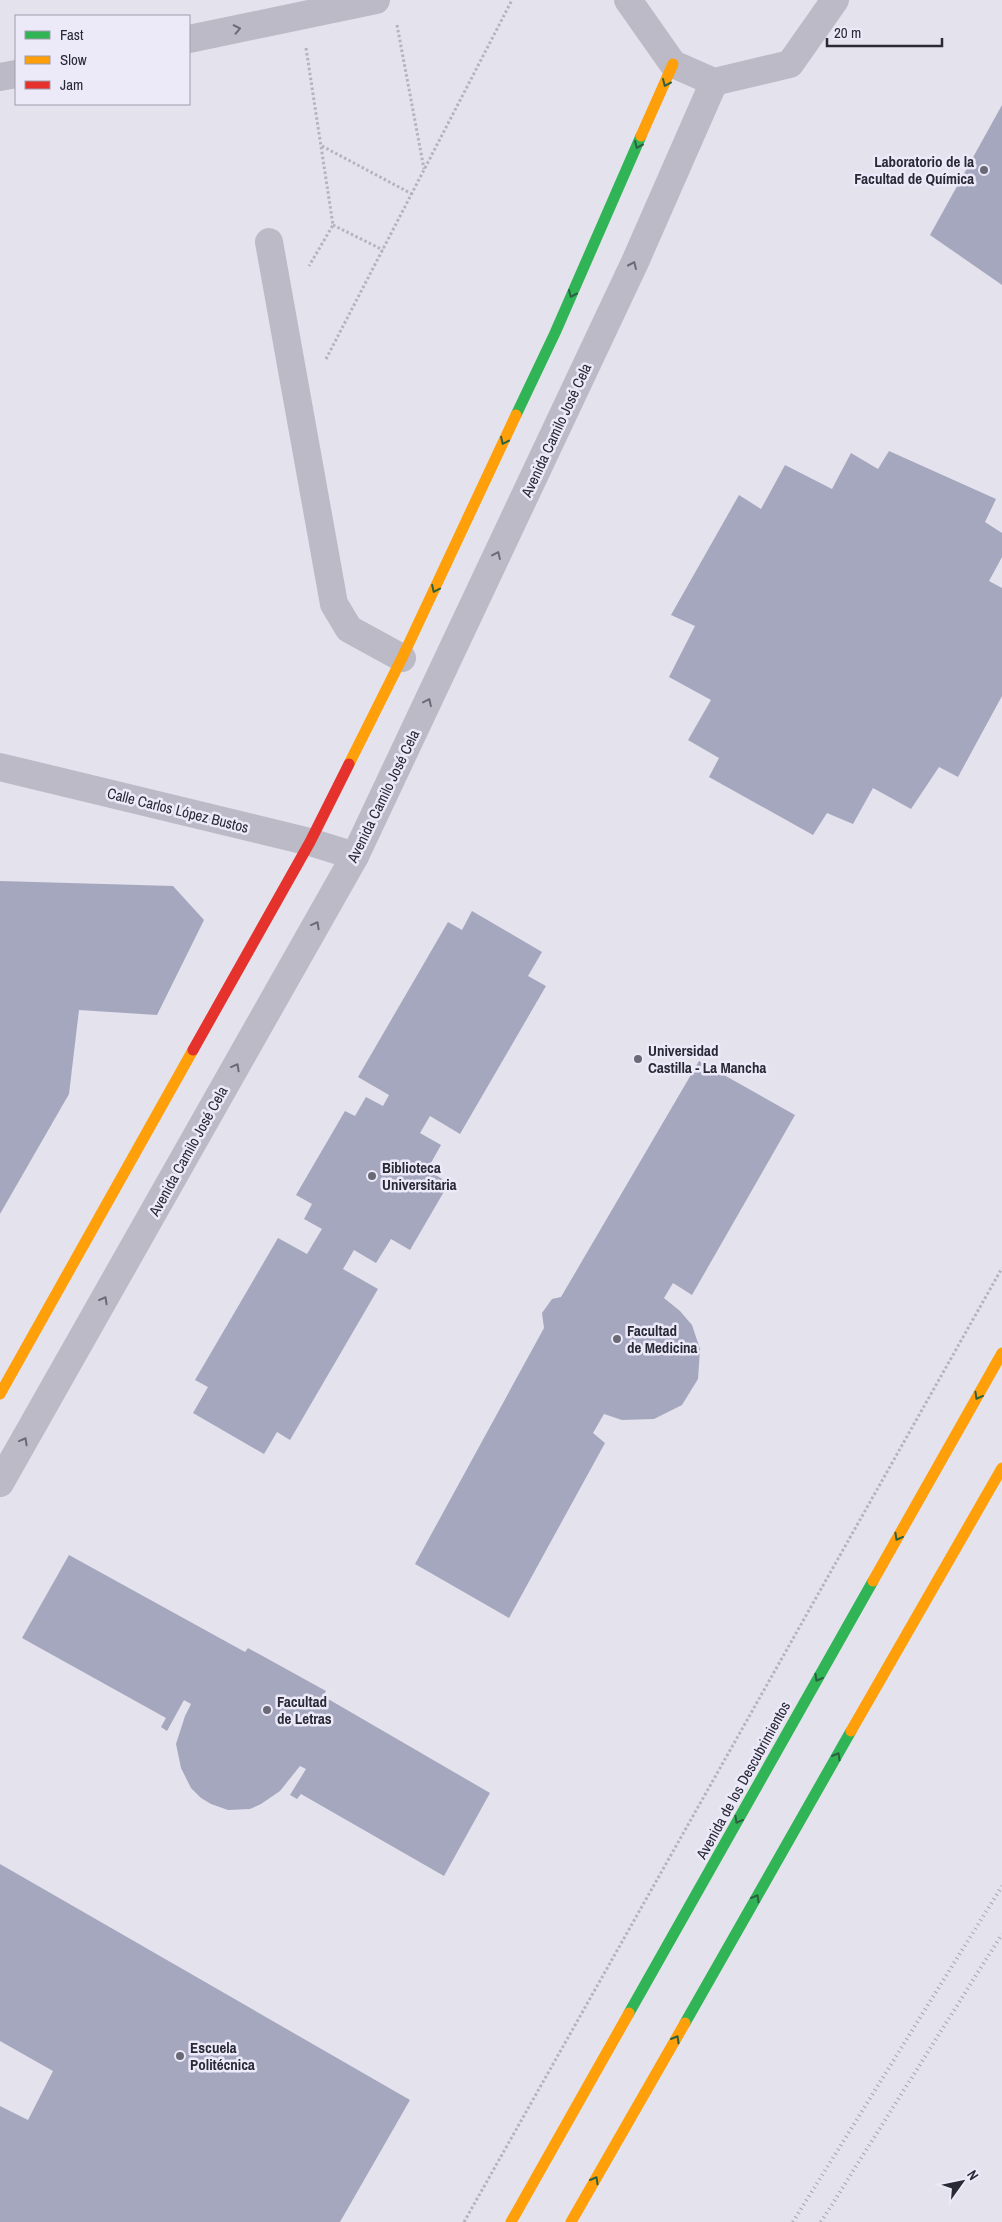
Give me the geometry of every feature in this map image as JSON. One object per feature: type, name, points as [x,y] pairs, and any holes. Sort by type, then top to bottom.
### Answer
[{"type":"street","points":[[190,39],[376,0]]},
{"type":"street","points":[[628,0],[674,64],[714,82],[790,64],[835,0]]},
{"type":"street","points":[[0,1394],[310,842],[402,658],[555,333],[674,64]]},
{"type":"street","points":[[0,77],[15,74]]},
{"type":"street","name":"Avenida Camilo José Cela","points":[[0,1484],[354,856],[618,297],[714,82]]},
{"type":"street","points":[[269,242],[334,604],[349,629],[402,658]]},
{"type":"street","name":"Calle Carlos López Bustos","points":[[0,767],[310,842],[354,856]]},
{"type":"street","name":"Avenida de los Descubrimientos","points":[[511,2222],[1002,1353]]},
{"type":"street","points":[[571,2222],[1002,1468]]},
{"type":"path","points":[[326,360],[512,0]]},
{"type":"path","points":[[301,16],[333,225],[306,270]]},
{"type":"path","points":[[396,19],[424,170]]},
{"type":"path","points":[[321,146],[412,194]]},
{"type":"path","points":[[333,225],[383,250]]},
{"type":"path","points":[[464,2222],[1002,1268]]},
{"type":"building","name":"Laboratorio de la Facultad de Química","points":[[1002,105],[1002,285],[930,235]]},
{"type":"building","points":[[889,451],[996,499],[985,522],[1002,533],[1002,557],[989,581],[1002,588],[1002,696],[958,777],[939,767],[911,809],[873,788],[853,824],[827,813],[813,835],[709,777],[719,758],[688,740],[711,700],[669,677],[695,626],[671,615],[739,495],[761,509],[785,465],[832,489],[851,453],[878,469]]},
{"type":"building","points":[[0,881],[173,886],[204,920],[157,1015],[79,1010],[69,1094],[0,1214]]},
{"type":"building","name":"Biblioteca Universitaria","points":[[472,911],[542,952],[528,976],[546,986],[460,1134],[430,1116],[420,1133],[441,1145],[427,1170],[449,1183],[410,1250],[391,1239],[376,1263],[354,1250],[343,1269],[378,1289],[290,1440],[277,1432],[264,1454],[193,1413],[208,1387],[195,1380],[278,1238],[307,1254],[322,1229],[304,1219],[312,1204],[296,1195],[345,1111],[355,1116],[366,1097],[383,1106],[389,1095],[358,1077],[448,922],[462,930]]},
{"type":"building","name":"Facultad de Medicina","points":[[699,1061],[795,1115],[692,1295],[673,1283],[664,1298],[680,1311],[692,1325],[700,1349],[698,1379],[682,1405],[654,1419],[622,1420],[604,1414],[593,1433],[605,1443],[509,1618],[415,1564],[544,1328],[542,1313],[552,1299],[561,1297]]},
{"type":"building","name":"Facultad de Letras","points":[[69,1555],[245,1652],[248,1648],[326,1691],[323,1696],[490,1793],[444,1876],[301,1794],[297,1799],[290,1795],[306,1769],[300,1766],[280,1791],[250,1809],[228,1810],[201,1798],[191,1788],[181,1768],[176,1744],[191,1704],[184,1700],[167,1731],[161,1727],[166,1718],[22,1638]]},
{"type":"building","name":"Escuela Politécnica","points":[[0,1864],[410,2100],[340,2222],[0,2222],[0,2106],[28,2120],[53,2071],[0,2041]]},
{"type":"railway","points":[[793,2222],[1002,1886]]},
{"type":"railway","points":[[821,2222],[1002,1934]]},
{"type":"traffic: fast","points":[[516,415],[555,333],[641,136]]},
{"type":"traffic: fast","points":[[629,2013],[873,1581]]},
{"type":"traffic: fast","points":[[685,2023],[851,1731]]},
{"type":"traffic: slow","points":[[641,136],[673,64]]},
{"type":"traffic: slow","points":[[349,764],[402,658],[516,415]]},
{"type":"traffic: slow","points":[[0,1394],[193,1050]]},
{"type":"traffic: slow","points":[[873,1581],[1002,1353]]},
{"type":"traffic: slow","points":[[851,1731],[1002,1468]]},
{"type":"traffic: slow","points":[[511,2222],[629,2013]]},
{"type":"traffic: slow","points":[[571,2222],[685,2023]]},
{"type":"traffic: jam","points":[[193,1050],[310,842],[349,764]]},
{"type":"place","name":"Laboratorio de la Facultad de Química","points":[[984,170]]},
{"type":"place","name":"Universidad Castilla - La Mancha","points":[[638,1059]]},
{"type":"place","name":"Biblioteca Universitaria","points":[[372,1176]]},
{"type":"place","name":"Facultad de Medicina","points":[[617,1339]]},
{"type":"place","name":"Facultad de Letras","points":[[267,1710]]},
{"type":"place","name":"Escuela Politécnica","points":[[180,2056]]}]
